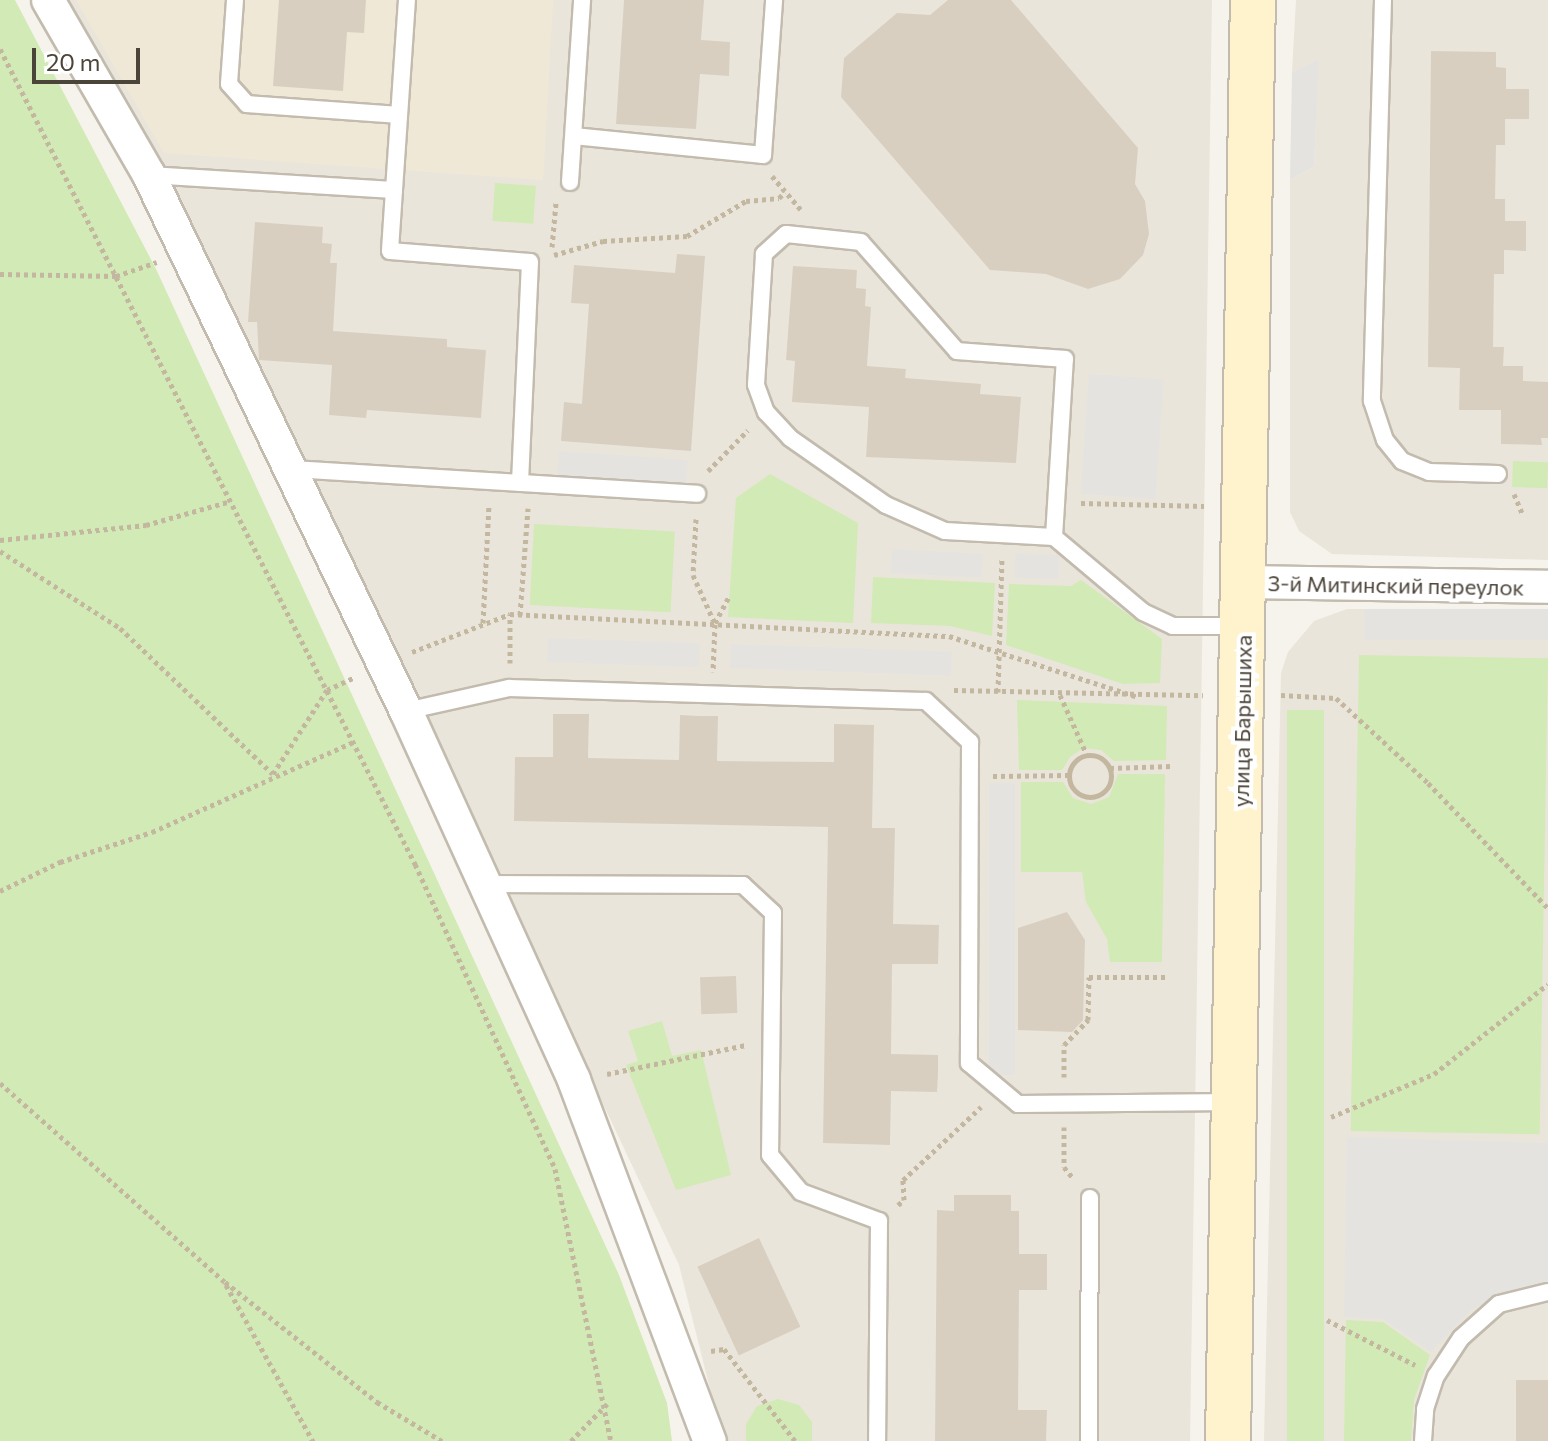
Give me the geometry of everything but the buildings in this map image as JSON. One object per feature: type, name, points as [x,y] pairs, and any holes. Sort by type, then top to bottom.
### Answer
[{"type":"main road","name":"улица Барышиха","points":[[1228,1441],[1253,0]]},
{"type":"street","points":[[48,0],[149,175],[384,663],[574,1080],[710,1441]]},
{"type":"street","name":"3-й Митинский переулок","points":[[1244,582],[1548,587]]},
{"type":"lane","points":[[235,0],[229,84],[247,104],[399,115]]},
{"type":"lane","points":[[407,0],[390,251],[530,262],[520,483]]},
{"type":"lane","points":[[570,182],[582,0]]},
{"type":"lane","points":[[574,136],[763,155],[774,0]]},
{"type":"lane","points":[[1383,0],[1372,401],[1385,440],[1402,461],[1429,472],[1498,474]]},
{"type":"lane","points":[[149,175],[394,190]]},
{"type":"lane","points":[[1054,537],[1065,359],[957,351],[861,242],[786,234],[764,254],[756,385],[766,412],[790,438],[886,505],[945,531],[1054,537],[1143,612],[1173,626],[1244,626]]},
{"type":"lane","points":[[292,469],[697,494]]},
{"type":"lane","points":[[406,711],[509,688],[926,701],[970,742],[969,1063],[1018,1104],[1234,1102]]},
{"type":"lane","points":[[485,884],[743,885],[773,913],[770,1155],[801,1192],[879,1221],[877,1441]]},
{"type":"lane","points":[[1089,1441],[1090,1198]]},
{"type":"lane","points":[[1423,1441],[1425,1409],[1436,1376],[1461,1338],[1499,1304],[1548,1292]]},
{"type":"path","points":[[0,49],[353,742],[555,1169],[607,1404],[611,1441]]},
{"type":"path","points":[[762,165],[809,219]]},
{"type":"path","points":[[551,256],[554,204],[570,182]]},
{"type":"path","points":[[530,262],[603,241],[687,236],[746,201],[779,198],[785,192]]},
{"type":"path","points":[[0,274],[116,276],[187,252]]},
{"type":"path","points":[[726,452],[749,429]]},
{"type":"path","points":[[483,623],[490,481]]},
{"type":"path","points":[[697,494],[693,575],[715,624]]},
{"type":"path","points":[[0,540],[146,525],[231,501]]},
{"type":"path","points":[[1056,501],[1204,506]]},
{"type":"path","points":[[520,615],[527,520]]},
{"type":"path","points":[[998,692],[1003,535]]},
{"type":"path","points":[[0,551],[120,628],[273,774]]},
{"type":"path","points":[[713,694],[715,624],[730,595]]},
{"type":"path","points":[[509,688],[510,614]]},
{"type":"path","points":[[273,774],[327,690],[384,663],[510,614],[949,636],[1138,697]]},
{"type":"path","points":[[926,701],[940,689],[1138,697],[1203,695]]},
{"type":"path","points":[[1060,695],[1087,755]]},
{"type":"path","points":[[1280,695],[1336,698],[1428,783],[1548,908]]},
{"type":"path","points":[[0,891],[60,862],[152,832],[273,774],[353,742]]},
{"type":"path","points":[[1087,755],[1101,757],[1110,768],[1108,788],[1090,797],[1072,788],[1068,775],[1074,762],[1087,755]]},
{"type":"path","points":[[1110,768],[1172,766]]},
{"type":"path","points":[[971,777],[1068,775]]},
{"type":"path","points":[[1090,1198],[1064,1167],[1064,1045],[1088,1020],[1089,977],[1169,977]]},
{"type":"path","points":[[1331,1117],[1434,1074],[1548,984]]},
{"type":"path","points":[[574,1080],[772,1040]]},
{"type":"path","points":[[0,1083],[225,1282],[377,1402],[442,1441]]},
{"type":"path","points":[[879,1221],[904,1200],[903,1180],[1000,1089]]},
{"type":"path","points":[[225,1282],[313,1441]]},
{"type":"path","points":[[1327,1320],[1436,1376]]},
{"type":"path","points":[[733,1361],[795,1441]]},
{"type":"path","points":[[571,1441],[607,1404]]},
{"type":"shaded area","points":[[67,0],[1212,0],[1190,1441],[723,1441],[679,1265],[156,156]]},
{"type":"shaded area","points":[[76,0],[553,0],[543,180],[164,153]]},
{"type":"shaded area","points":[[1296,0],[1548,0],[1548,560],[1332,554],[1299,531],[1290,512],[1290,180],[1314,167],[1318,60],[1292,72]]},
{"type":"shaded area","points":[[1319,59],[1314,167],[1290,180],[1292,72]]},
{"type":"shaded area","points":[[1089,374],[1164,379],[1155,499],[1081,494]]},
{"type":"shaded area","points":[[559,451],[688,460],[686,484],[557,475]]},
{"type":"shaded area","points":[[892,549],[983,554],[982,578],[891,573]]},
{"type":"shaded area","points":[[1015,554],[1059,555],[1059,579],[1015,578]]},
{"type":"shaded area","points":[[1347,609],[1364,609],[1381,635],[1548,636],[1548,1441],[1264,1441],[1281,673],[1288,652],[1314,621]]},
{"type":"shaded area","points":[[1364,609],[1548,609],[1548,640],[1364,640]]},
{"type":"shaded area","points":[[548,638],[700,643],[699,667],[547,662]]},
{"type":"shaded area","points":[[731,644],[952,652],[951,676],[730,668]]},
{"type":"shaded area","points":[[989,783],[1015,783],[1015,1075],[989,1075]]},
{"type":"shaded area","points":[[1347,1137],[1548,1143],[1548,1281],[1512,1290],[1472,1309],[1431,1352],[1383,1319],[1344,1317]]},
{"type":"green space","points":[[0,0],[15,0],[156,269],[619,1275],[667,1403],[672,1441],[0,1441]]},
{"type":"green space","points":[[495,183],[536,186],[533,224],[492,221]]},
{"type":"green space","points":[[1513,461],[1548,462],[1547,488],[1512,487]]},
{"type":"green space","points":[[770,474],[858,523],[853,623],[728,617],[736,498]]},
{"type":"green space","points":[[534,524],[675,531],[671,612],[530,605]]},
{"type":"green space","points":[[873,577],[995,583],[992,636],[950,626],[871,623]]},
{"type":"green space","points":[[1081,580],[1162,639],[1160,683],[1123,684],[1006,645],[1009,584],[1071,586]]},
{"type":"green space","points":[[1359,655],[1548,658],[1540,1134],[1351,1131]]},
{"type":"green space","points":[[1017,700],[1167,706],[1166,760],[1114,761],[1101,750],[1084,748],[1070,757],[1062,770],[1019,770]]},
{"type":"green space","points":[[1287,710],[1324,710],[1324,1441],[1287,1441]]},
{"type":"green space","points":[[1118,774],[1165,774],[1162,962],[1110,962],[1107,939],[1086,902],[1082,872],[1021,872],[1021,782],[1063,782],[1073,798],[1091,804],[1109,797]]},
{"type":"green space","points":[[662,1021],[672,1056],[701,1050],[731,1175],[676,1190],[626,1065],[638,1061],[628,1031]]},
{"type":"green space","points":[[1346,1320],[1383,1322],[1430,1355],[1414,1400],[1411,1441],[1344,1441]]},
{"type":"green space","points":[[778,1399],[799,1405],[812,1422],[812,1441],[746,1441],[746,1424],[757,1406]]}]
